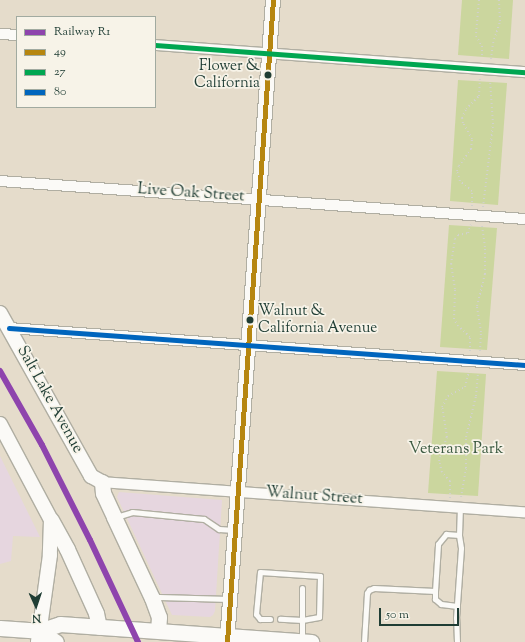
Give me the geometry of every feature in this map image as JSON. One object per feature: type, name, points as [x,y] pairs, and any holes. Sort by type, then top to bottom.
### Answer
[{"type":"main road","points":[[102,482],[103,493],[152,598],[159,617],[158,630]]},
{"type":"main road","points":[[51,520],[68,549],[96,612],[99,627]]},
{"type":"main road","points":[[38,636],[60,624],[158,630],[227,639],[306,642]]},
{"type":"main road","points":[[0,628],[38,636],[56,642]]},
{"type":"street","points":[[227,639],[273,0]]},
{"type":"street","points":[[0,34],[16,35]]},
{"type":"street","points":[[156,45],[525,72]]},
{"type":"street","name":"Live Oak Street","points":[[0,181],[525,219]]},
{"type":"street","name":"Salt Lake Avenue","points":[[0,313],[91,476],[102,482]]},
{"type":"street","points":[[9,328],[525,365]]},
{"type":"street","points":[[0,425],[51,520],[50,555],[38,636]]},
{"type":"street","name":"Walnut Street","points":[[102,482],[525,512]]},
{"type":"lane","points":[[457,642],[457,606],[462,548],[459,535],[460,508]]},
{"type":"lane","points":[[114,517],[132,512],[204,519],[219,529],[235,530]]},
{"type":"lane","points":[[457,606],[441,604],[435,599],[435,591],[438,544],[446,534],[459,535]]},
{"type":"lane","points":[[270,619],[260,619],[256,614],[260,572],[320,576],[319,617],[302,620],[280,619]]},
{"type":"lane","points":[[302,588],[302,620],[306,642]]},
{"type":"lane","points":[[364,642],[367,593],[371,589],[435,591]]},
{"type":"lane","points":[[152,598],[159,596],[230,600]]},
{"type":"path","points":[[449,507],[450,481],[442,472],[439,461],[447,437],[442,407],[448,396],[465,387],[475,362],[481,332],[478,306],[484,274],[482,216],[493,124],[482,46],[476,36],[479,0]]},
{"type":"path","points":[[460,508],[466,468],[466,437],[476,396],[475,362],[470,337],[458,326],[454,318],[455,294],[451,264],[453,243],[456,237],[468,233],[471,230],[473,195],[470,189],[460,181],[457,171],[472,147],[471,137],[463,123],[462,118],[466,109],[479,96],[500,21],[499,0]]},
{"type":"shaded area","points":[[0,456],[40,537],[13,536],[11,561],[0,564]]},
{"type":"shaded area","points":[[119,492],[222,500],[215,611],[213,615],[210,617],[172,615],[117,497]]},
{"type":"green space","points":[[462,0],[513,0],[509,59],[458,55]]},
{"type":"green space","points":[[458,80],[507,83],[498,205],[450,201]]},
{"type":"green space","points":[[449,225],[497,228],[487,350],[440,347]]},
{"type":"green space","name":"Veterans Park","points":[[437,371],[486,374],[478,496],[428,493]]},
{"type":"rail line","name":"R1","points":[[0,371],[42,445],[90,540],[138,642]]},
{"type":"transit line","name":"49","points":[[227,642],[273,0]]},
{"type":"transit line","name":"27","points":[[156,45],[525,72]]},
{"type":"transit line","name":"80","points":[[9,328],[525,365]]},
{"type":"place","name":"Flower & California","points":[[268,75]]},
{"type":"place","name":"Walnut & California Avenue","points":[[250,320]]}]
